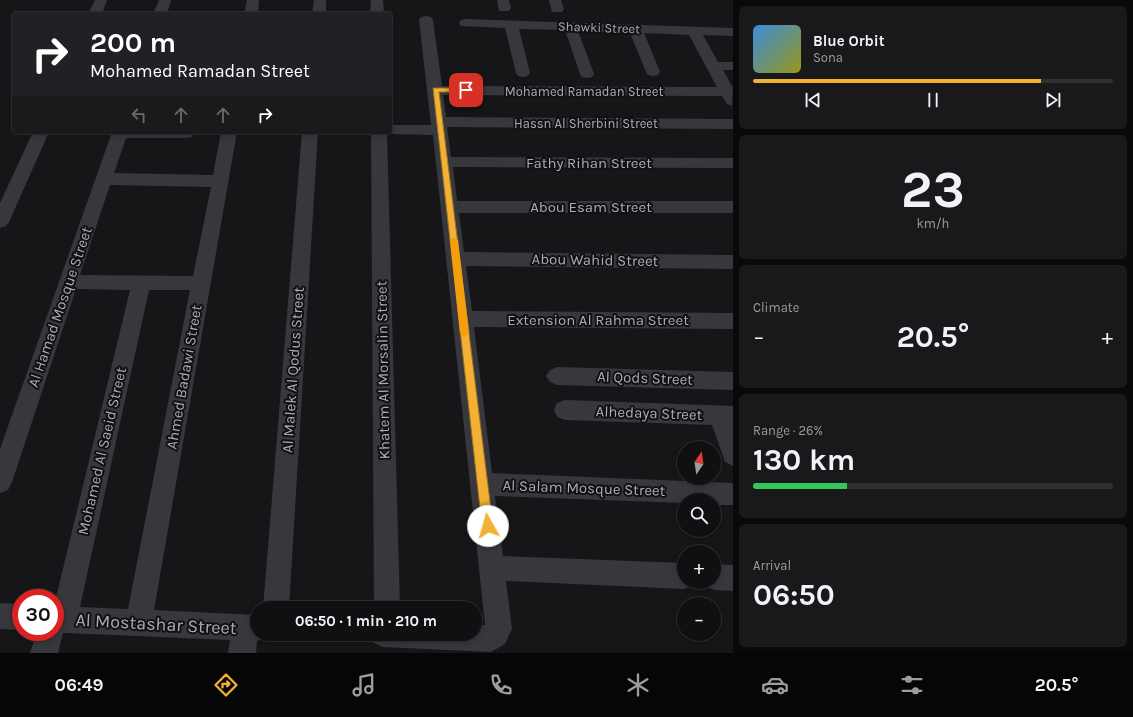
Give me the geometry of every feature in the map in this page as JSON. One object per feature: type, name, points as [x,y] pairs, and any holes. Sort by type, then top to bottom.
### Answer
[{"type":"street","points":[[96,12],[101,0]]},
{"type":"street","points":[[161,12],[165,0]]},
{"type":"street","points":[[251,12],[254,0]]},
{"type":"street","points":[[319,12],[320,0]]},
{"type":"street","points":[[377,0],[377,12]]},
{"type":"street","points":[[425,641],[446,645],[491,639],[496,635],[499,629],[450,206],[426,20]]},
{"type":"street","name":"Shawki Street","points":[[466,23],[733,32]]},
{"type":"street","points":[[511,24],[523,72]]},
{"type":"street","points":[[570,26],[587,74]]},
{"type":"street","points":[[635,29],[653,72]]},
{"type":"street","points":[[694,31],[731,95]]},
{"type":"street","points":[[713,66],[733,66]]},
{"type":"street","name":"Mohamed Ramadan Street","points":[[435,90],[731,95]]},
{"type":"street","name":"Hassn Al Sherbini Street","points":[[392,130],[440,126],[733,124]]},
{"type":"street","points":[[0,222],[40,134]]},
{"type":"street","name":"Al Hamad Mosque Street","points":[[0,482],[120,134]]},
{"type":"street","name":"Ahmed Badawi Street","points":[[139,623],[229,134]]},
{"type":"street","name":"Al Malek Al Qodus Street","points":[[276,601],[310,134]]},
{"type":"street","name":"Khatem Al Morsalin Street","points":[[379,134],[387,601]]},
{"type":"street","name":"Fathy Rihan Street","points":[[444,162],[733,163]]},
{"type":"street","points":[[104,179],[220,181]]},
{"type":"street","name":"Abou Esam Street","points":[[450,206],[733,207]]},
{"type":"street","name":"Abou Wahid Street","points":[[456,259],[733,262]]},
{"type":"street","points":[[69,282],[201,283]]},
{"type":"street","name":"Mohamed Al Saeid Street","points":[[64,592],[141,283]]},
{"type":"street","name":"Extension Al Rahma Street","points":[[462,319],[733,321]]},
{"type":"street","name":"Al Qods Street","points":[[557,376],[733,381]]},
{"type":"street","name":"Alhedaya Street","points":[[565,410],[727,416]]},
{"type":"street","points":[[727,416],[733,455]]},
{"type":"street","name":"Al Salam Mosque Street","points":[[483,484],[733,494]]},
{"type":"street","points":[[493,568],[677,576]]},
{"type":"street","points":[[721,577],[733,578]]},
{"type":"street","points":[[0,616],[12,617]]},
{"type":"street","name":"Al Mostashar Street","points":[[64,624],[139,623],[248,636]]},
{"type":"street","name":"Mohamed Al Saeid Street","points":[[44,653],[49,641]]},
{"type":"slow traffic","points":[[454,240],[464,333]]},
{"type":"route","points":[[466,90],[435,90],[488,526]]}]
